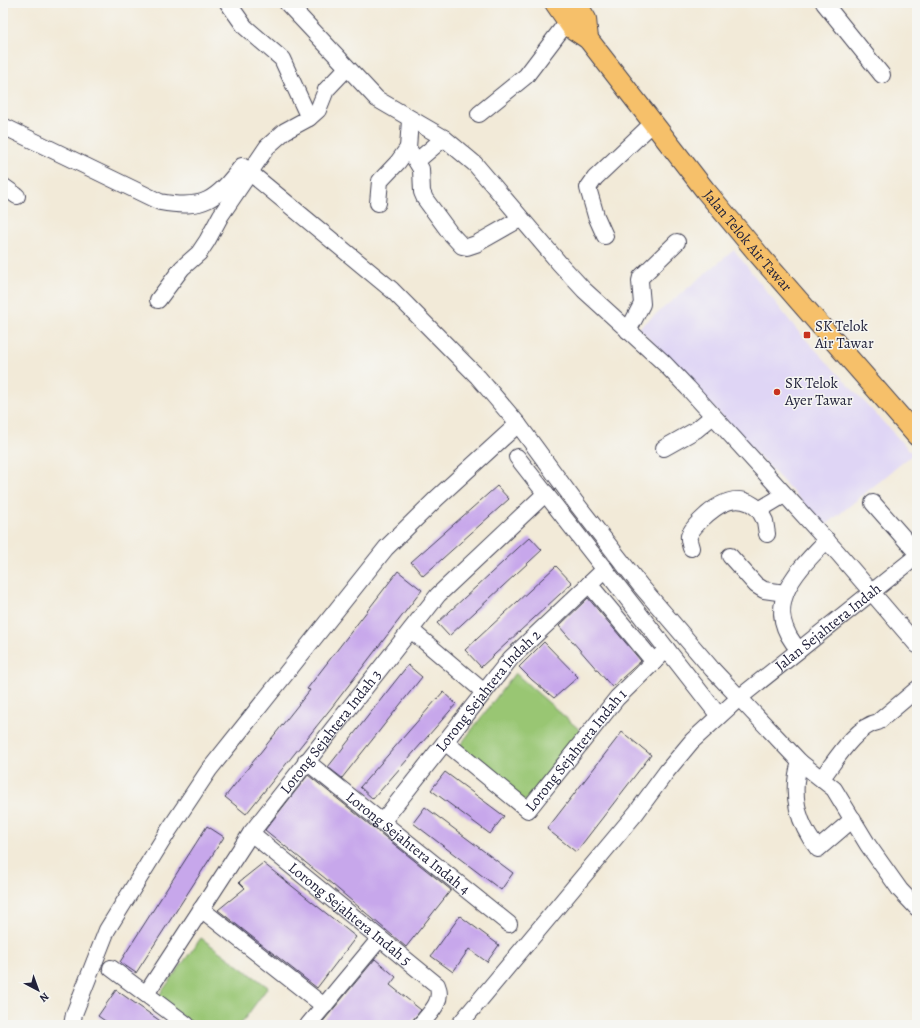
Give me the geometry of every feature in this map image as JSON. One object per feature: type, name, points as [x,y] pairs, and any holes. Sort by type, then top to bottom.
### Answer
[{"type":"main road","name":"Jalan Telok Air Tawar","points":[[555,3],[573,30],[588,39],[759,255],[917,436]]},
{"type":"main road","points":[[576,3],[586,19],[588,39]]},
{"type":"street","points":[[228,3],[245,27],[282,59],[309,118]]},
{"type":"street","points":[[287,3],[377,99],[410,120],[444,138],[475,164],[520,219],[584,290],[664,363],[827,540],[917,645]]},
{"type":"street","points":[[824,3],[882,75]]},
{"type":"street","points":[[479,114],[526,76],[567,22]]},
{"type":"street","points":[[158,300],[182,268],[199,253],[221,215],[237,193],[249,171],[276,137],[293,125],[309,118],[322,104],[326,90],[347,68]]},
{"type":"street","points":[[378,202],[380,181],[398,162],[408,148],[410,120]]},
{"type":"street","points":[[604,236],[596,216],[588,188],[595,178],[653,123]]},
{"type":"street","points":[[3,126],[160,202],[188,206],[200,204],[211,198],[242,166],[392,290],[447,344],[518,424],[576,503],[640,585],[712,669],[800,762],[834,789],[868,845],[900,890],[917,908]]},
{"type":"street","points":[[417,161],[444,138]]},
{"type":"street","points":[[408,148],[421,169],[422,192],[425,199],[450,233],[462,246],[467,247],[476,244],[520,219]]},
{"type":"street","points":[[3,186],[16,196]]},
{"type":"street","points":[[628,331],[642,304],[641,277],[678,242]]},
{"type":"street","points":[[664,448],[696,430],[713,416]]},
{"type":"street","points":[[72,1025],[74,1014],[107,930],[168,830],[209,770],[386,548],[437,498],[518,424]]},
{"type":"street","points":[[517,457],[719,716]]},
{"type":"street","name":"Lorong Sejahtera Indah 3","points":[[146,994],[251,832],[438,595],[546,493]]},
{"type":"street","points":[[759,510],[784,495]]},
{"type":"street","points":[[691,548],[689,537],[693,528],[706,515],[722,503],[739,499],[752,502],[759,510],[765,521],[767,534]]},
{"type":"street","points":[[873,503],[917,555]]},
{"type":"street","points":[[799,650],[786,632],[783,617],[785,592],[798,570],[827,540]]},
{"type":"street","name":"Jalan Sejahtera Indah","points":[[459,1025],[636,813],[667,771],[692,741],[739,698],[917,555]]},
{"type":"street","points":[[730,556],[756,585],[764,590],[785,592]]},
{"type":"street","name":"Lorong Sejahtera Indah 2","points":[[382,822],[511,658],[605,570]]},
{"type":"street","points":[[589,584],[654,662]]},
{"type":"street","points":[[411,630],[484,692]]},
{"type":"street","name":"Lorong Sejahtera Indah 1","points":[[445,742],[528,810],[617,698],[667,649]]},
{"type":"street","points":[[822,778],[860,732],[872,723],[878,722],[917,689]]},
{"type":"street","name":"Lorong Sejahtera Indah 4","points":[[306,761],[510,924]]},
{"type":"street","points":[[800,762],[795,785],[797,808],[808,837],[818,849],[853,819]]},
{"type":"street","name":"Lorong Sejahtera Indah 5","points":[[251,832],[437,985],[440,993],[439,1000],[420,1025]]},
{"type":"street","points":[[201,909],[324,1006]]},
{"type":"street","points":[[308,1025],[376,942]]},
{"type":"street","points":[[111,968],[187,1025]]},
{"type":"shaded area","name":"SK Telok Ayer Tawar","points":[[734,250],[797,330],[913,454],[825,526],[639,328]]},
{"type":"green space","points":[[515,673],[581,731],[525,802],[455,752]]},
{"type":"green space","points":[[201,938],[268,987],[240,1025],[194,1025],[157,998]]},
{"type":"building","points":[[497,486],[509,499],[423,576],[411,562]]},
{"type":"building","points":[[530,537],[542,550],[449,636],[437,623]]},
{"type":"building","points":[[556,566],[572,583],[481,667],[465,650]]},
{"type":"building","points":[[398,571],[422,590],[332,707],[246,814],[225,797],[310,690],[307,689]]},
{"type":"building","points":[[588,598],[641,661],[612,687],[559,626]]},
{"type":"building","points":[[544,642],[578,677],[554,698],[519,667]]},
{"type":"building","points":[[408,665],[422,677],[342,778],[328,767]]},
{"type":"building","points":[[443,692],[456,704],[373,799],[360,787]]},
{"type":"building","points":[[622,732],[651,755],[576,852],[547,829]]},
{"type":"building","points":[[445,772],[504,816],[490,834],[431,790]]},
{"type":"building","points":[[308,775],[451,890],[406,947],[326,879],[265,830]]},
{"type":"building","points":[[425,807],[513,873],[501,890],[413,823]]},
{"type":"building","points":[[207,826],[224,837],[136,973],[120,962]]},
{"type":"building","points":[[263,863],[356,937],[317,988],[218,910],[245,888],[239,882]]},
{"type":"building","points":[[460,916],[499,945],[487,962],[469,949],[453,972],[431,956]]},
{"type":"building","points":[[375,959],[396,977],[390,985],[421,1010],[409,1025],[320,1025]]},
{"type":"building","points":[[116,990],[166,1025],[111,1025],[98,1016]]},
{"type":"place","name":"SK Telok Air Tawar","points":[[807,335]]},
{"type":"place","name":"SK Telok Ayer Tawar","points":[[777,392]]}]
